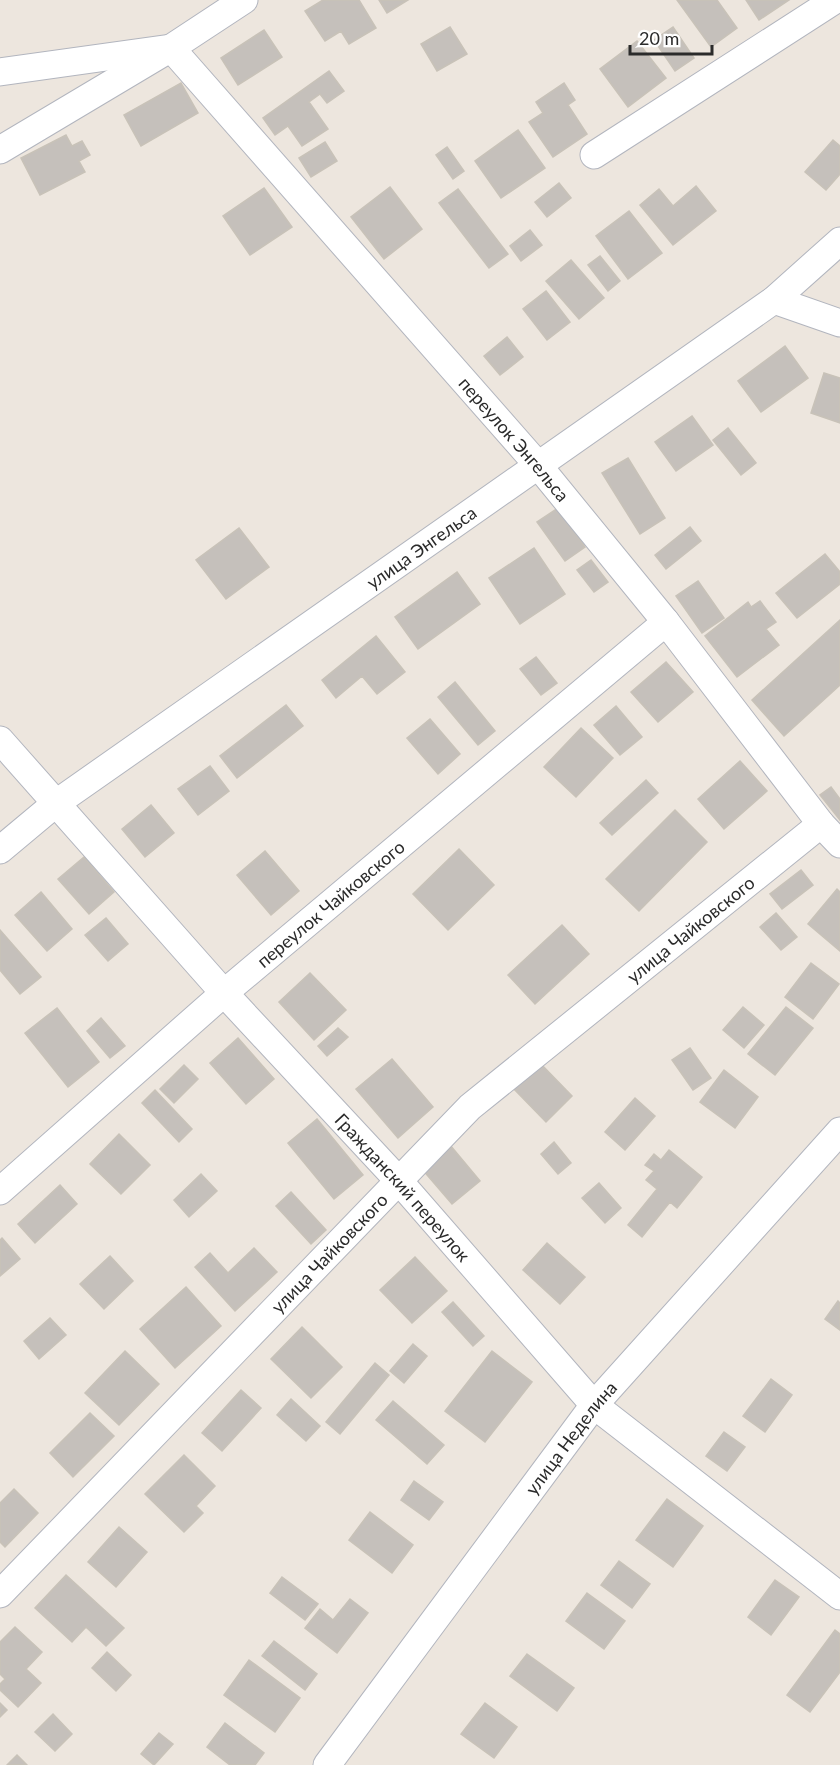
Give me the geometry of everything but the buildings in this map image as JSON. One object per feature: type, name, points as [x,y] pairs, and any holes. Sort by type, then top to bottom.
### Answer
[{"type":"street","points":[[0,150],[171,48],[244,0]]},
{"type":"street","points":[[594,155],[835,0]]},
{"type":"street","points":[[0,72],[171,48]]},
{"type":"street","name":"переулок Энгельса","points":[[171,48],[537,464],[666,622],[821,824],[840,844]]},
{"type":"street","name":"улица Энгельса","points":[[0,850],[54,804],[774,300],[840,241]]},
{"type":"street","points":[[774,300],[840,323]]},
{"type":"street","name":"переулок Чайковского","points":[[0,1191],[224,993],[666,622]]},
{"type":"street","name":"Гражданский переулок","points":[[0,740],[54,804],[224,993],[399,1181],[594,1405],[840,1596]]},
{"type":"street","name":"улица Чайковского","points":[[0,1594],[470,1107],[821,824]]},
{"type":"street","name":"улица Неделина","points":[[327,1765],[594,1405],[840,1131]]}]
